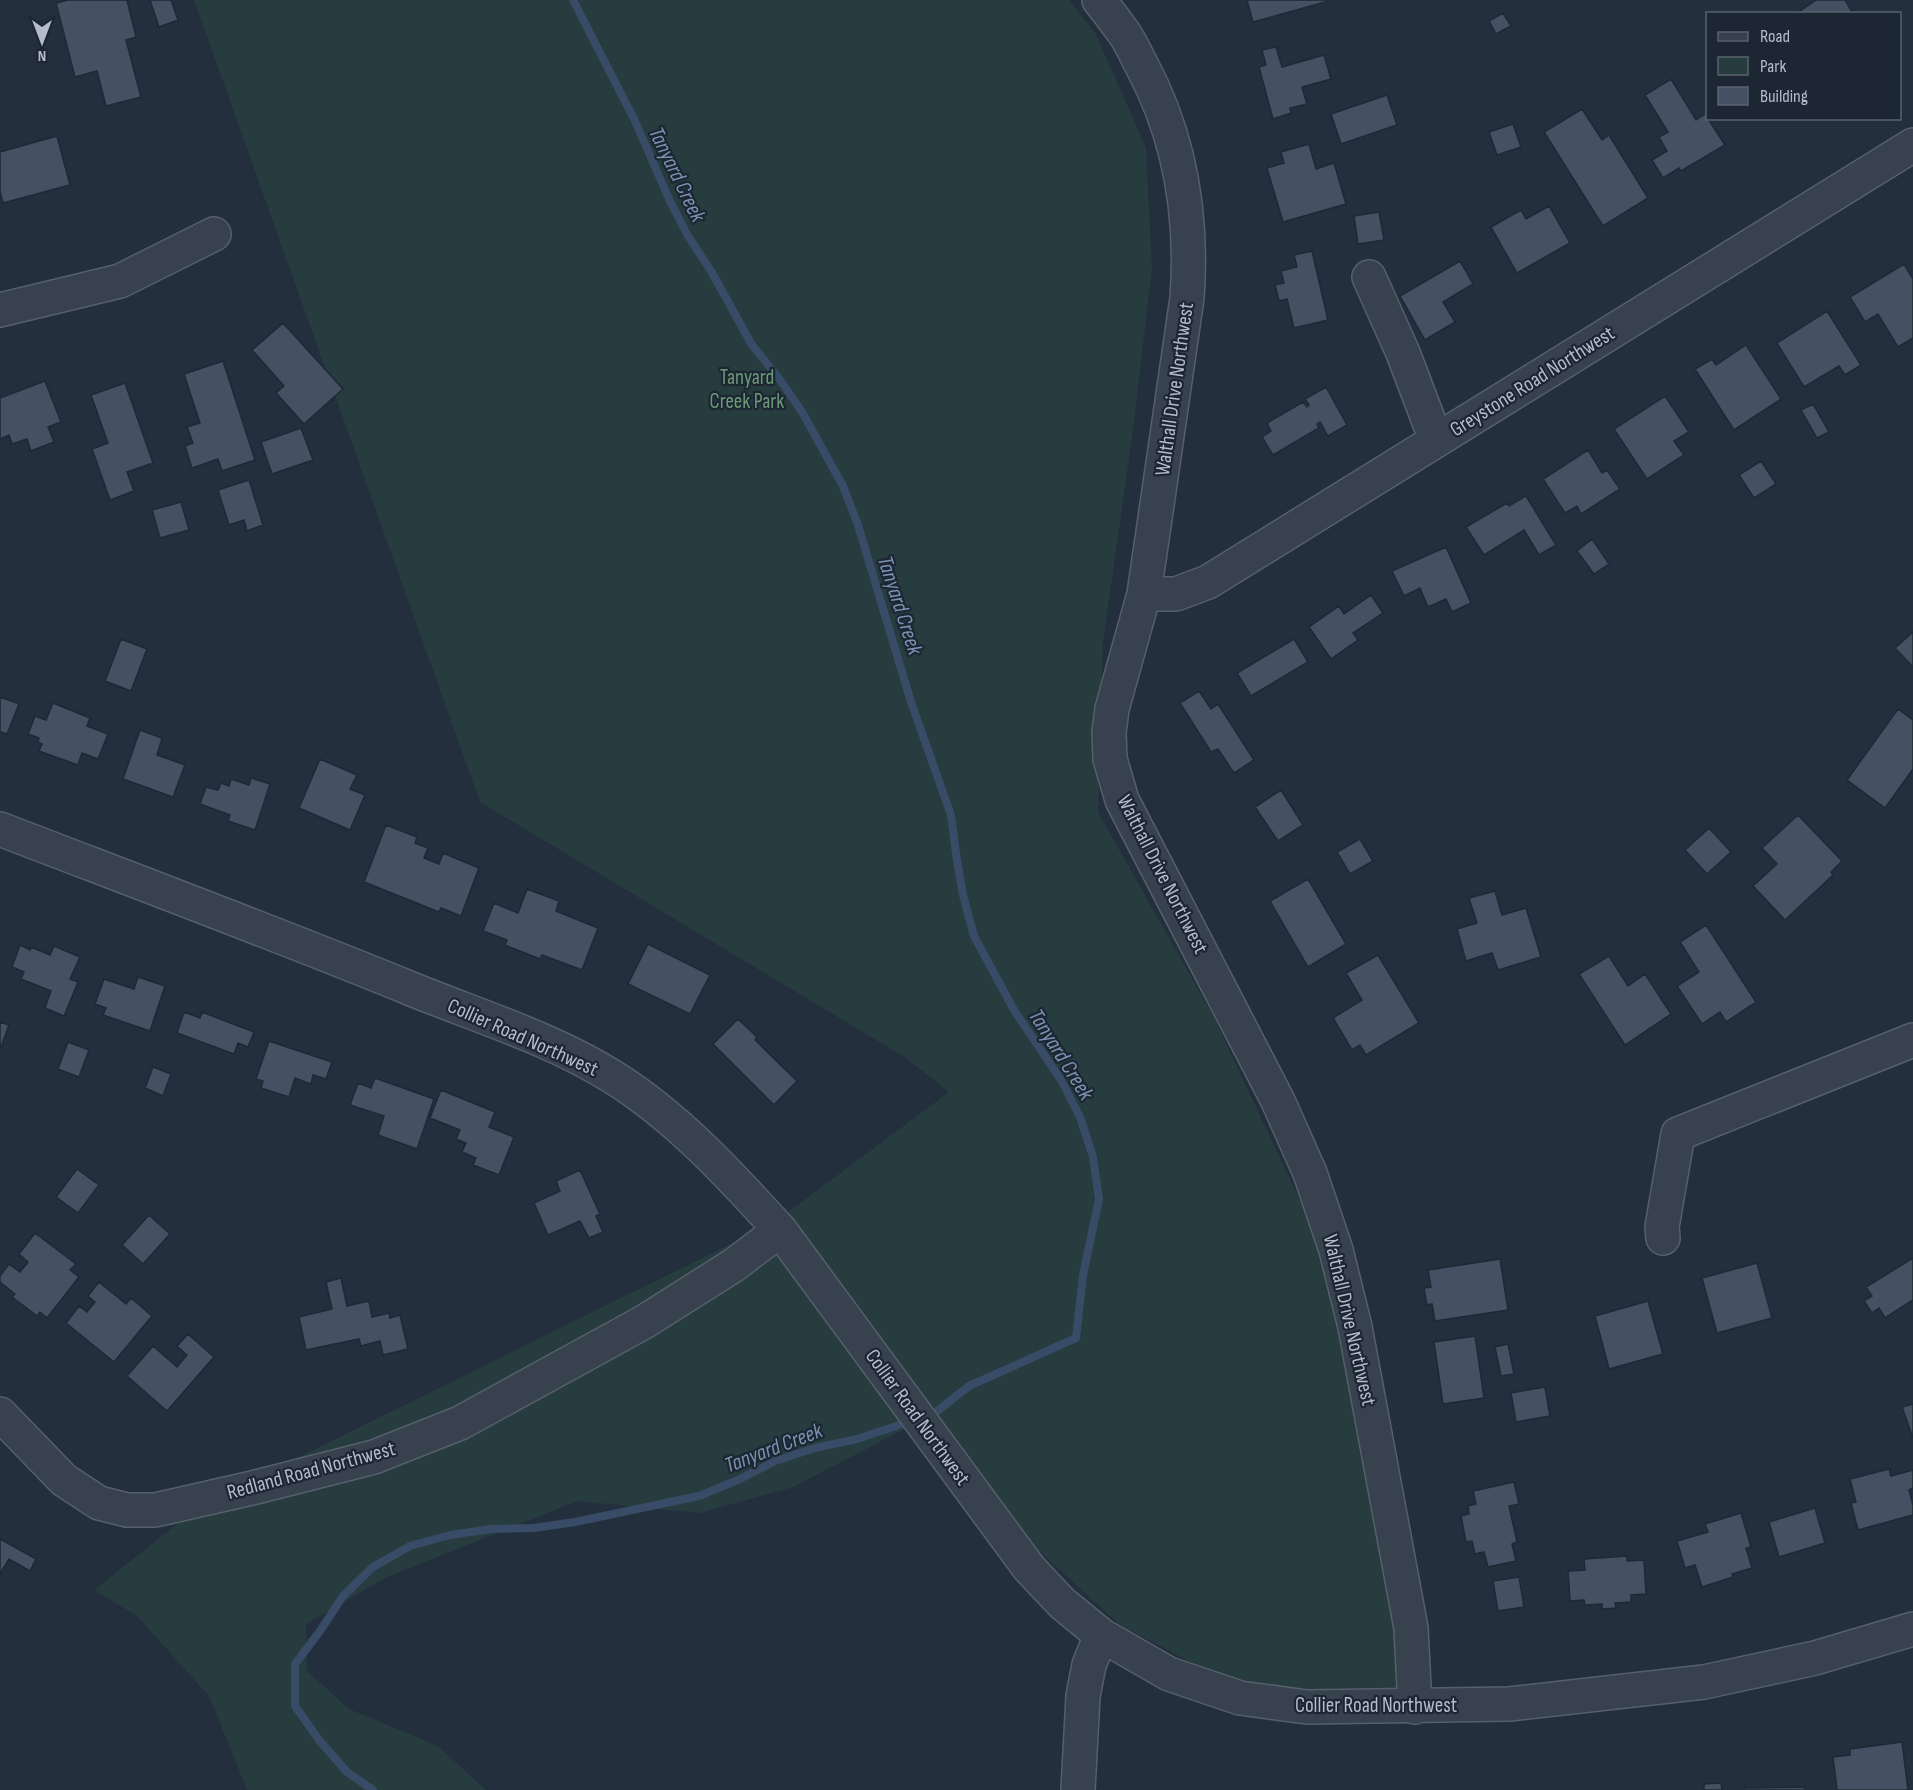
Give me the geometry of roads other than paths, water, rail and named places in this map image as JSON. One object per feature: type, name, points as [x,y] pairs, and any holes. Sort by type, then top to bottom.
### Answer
[{"type":"street","name":"Walthall Drive Northwest","points":[[1099,0],[1126,35],[1155,90],[1176,148],[1188,216],[1190,257],[1187,298],[1143,594],[1112,710],[1109,732],[1110,759],[1122,800],[1278,1101],[1310,1173],[1336,1250],[1355,1328],[1411,1628],[1415,1707]]},
{"type":"street","name":"Greystone Road Northwest","points":[[1143,594],[1176,594],[1208,582],[1913,145]]},
{"type":"street","points":[[0,310],[120,281],[214,234]]},
{"type":"street","points":[[1369,277],[1403,353],[1436,440]]},
{"type":"street","name":"Collier Road Northwest","points":[[0,829],[309,947],[560,1049],[613,1078],[664,1114],[734,1179],[780,1230],[1029,1568],[1062,1603],[1101,1635],[1169,1674],[1240,1698],[1307,1707],[1509,1704],[1704,1682],[1815,1658],[1913,1629]]},
{"type":"street","points":[[1663,1238],[1662,1227],[1678,1134],[1913,1040]]},
{"type":"street","name":"Redland Road Northwest","points":[[0,1414],[64,1480],[99,1503],[127,1510],[155,1510],[252,1488],[374,1457],[460,1423],[644,1322],[734,1265],[780,1230]]},
{"type":"street","points":[[1078,1790],[1083,1696],[1089,1665],[1101,1635]]},
{"type":"waterway","name":"Tanyard Creek","points":[[573,0],[635,121],[688,236],[711,271],[752,345],[802,412],[843,486],[858,525],[911,702],[951,815],[963,895],[974,936],[1014,1010],[1061,1080],[1080,1117],[1093,1157],[1099,1199],[1083,1275],[1076,1338],[969,1386],[936,1412],[926,1416]]},
{"type":"waterway","name":"Tanyard Creek","points":[[373,1790],[347,1772],[319,1740],[295,1706],[295,1664],[343,1596],[373,1567],[410,1546],[450,1535],[575,1522],[699,1496],[775,1461],[815,1448],[857,1439],[911,1421]]},
{"type":"park label","name":"Tanyard Creek Park","points":[[747,389]]}]
